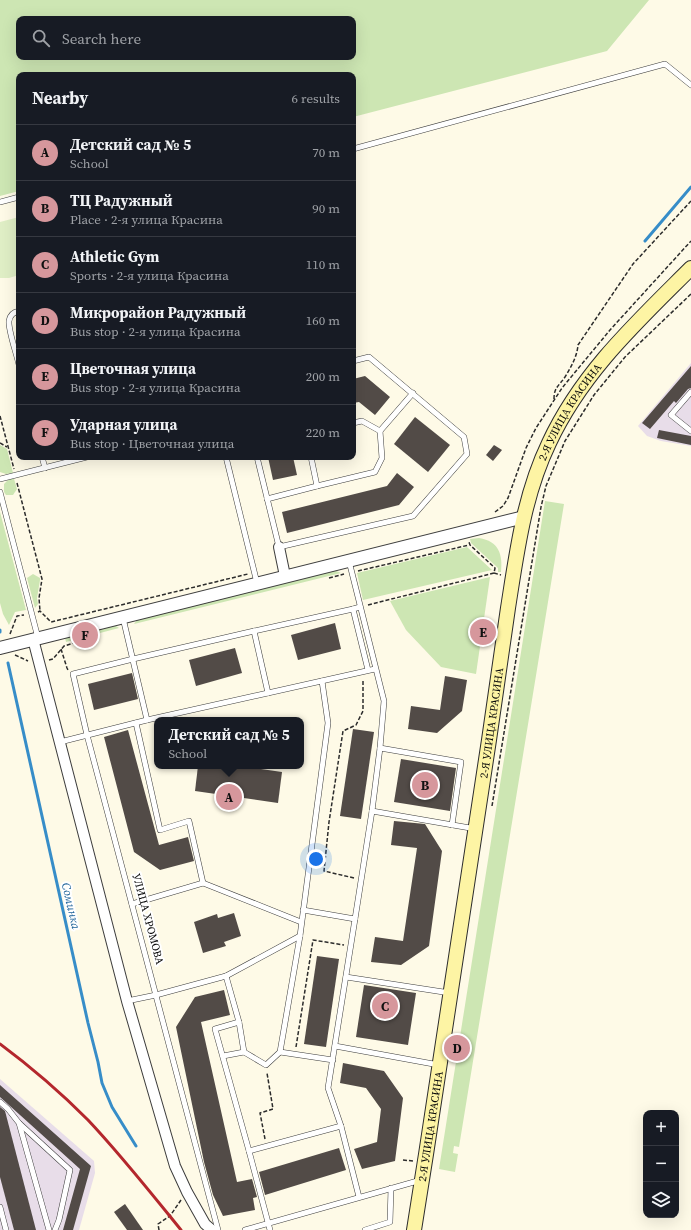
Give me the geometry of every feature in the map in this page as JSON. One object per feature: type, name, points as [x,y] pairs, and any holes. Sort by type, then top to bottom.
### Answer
[{"type":"main road","name":"2-Я УЛИЦА КРАСИНА","points":[[414,1230],[512,585],[529,494],[543,456],[563,416],[578,391],[615,345],[691,268]]},
{"type":"street","points":[[0,648],[122,616],[256,577],[285,576],[350,566],[466,531],[524,516]]},
{"type":"street","points":[[279,547],[285,576]]},
{"type":"street","points":[[35,639],[39,662],[127,1001],[175,1166],[187,1192],[205,1224],[212,1230]]},
{"type":"lane","points":[[356,148],[664,64],[691,85]]},
{"type":"lane","points":[[0,202],[16,198]]},
{"type":"lane","points":[[16,312],[10,316],[8,323],[16,354]]},
{"type":"lane","points":[[258,460],[279,547],[413,516],[467,454],[464,437],[369,357],[356,360]]},
{"type":"lane","points":[[691,392],[671,415],[691,431]]},
{"type":"lane","points":[[267,499],[375,472],[382,458],[380,431],[413,393]]},
{"type":"lane","points":[[356,422],[362,421],[380,431]]},
{"type":"lane","points":[[43,460],[45,468]]},
{"type":"lane","points":[[0,479],[76,460]]},
{"type":"lane","points":[[227,460],[256,577]]},
{"type":"lane","points":[[312,460],[317,486]]},
{"type":"lane","points":[[0,492],[31,613],[35,639]]},
{"type":"lane","points":[[350,566],[384,701],[372,811],[328,1088],[341,1126],[359,1197]]},
{"type":"lane","points":[[133,659],[360,607]]},
{"type":"lane","points":[[353,609],[365,671]]},
{"type":"lane","points":[[122,616],[147,720]]},
{"type":"lane","points":[[254,631],[268,693]]},
{"type":"lane","name":"УЛИЦА ХРОМОВА","points":[[133,659],[73,674],[87,735],[218,1230]]},
{"type":"lane","points":[[160,717],[376,669]]},
{"type":"lane","points":[[223,1056],[244,1052],[266,1065],[280,1052],[300,936],[328,723],[322,681]]},
{"type":"lane","points":[[60,742],[154,718]]},
{"type":"lane","points":[[136,724],[160,830],[188,821],[203,883]]},
{"type":"lane","points":[[380,748],[461,762],[452,825]]},
{"type":"lane","points":[[372,811],[476,829]]},
{"type":"lane","points":[[132,904],[203,883],[302,922]]},
{"type":"lane","points":[[303,910],[355,919]]},
{"type":"lane","points":[[127,1001],[156,995],[226,976],[300,936]]},
{"type":"lane","points":[[226,976],[239,1022],[244,1052]]},
{"type":"lane","points":[[346,977],[450,993]]},
{"type":"lane","points":[[239,1022],[215,1029],[270,1230]]},
{"type":"lane","points":[[335,1046],[439,1065]]},
{"type":"lane","points":[[280,1052],[333,1060]]},
{"type":"lane","points":[[0,1102],[8,1109],[19,1123],[70,1170],[59,1220],[55,1230]]},
{"type":"lane","points":[[19,1123],[49,1230]]},
{"type":"lane","points":[[249,1152],[341,1126]]},
{"type":"lane","points":[[245,1230],[422,1180]]},
{"type":"lane","points":[[365,1230],[390,1222],[391,1188]]},
{"type":"lane","points":[[0,1207],[6,1230]]},
{"type":"path","points":[[554,400],[554,390],[564,378],[578,354],[578,345],[633,264],[691,201]]},
{"type":"path","points":[[492,809],[540,507],[546,486],[565,441],[594,395],[625,357],[691,294]]},
{"type":"path","points":[[0,416],[42,579],[39,598],[40,611],[52,622],[256,577]]},
{"type":"path","points":[[0,443],[8,448]]},
{"type":"path","points":[[360,607],[396,596],[494,573],[495,568],[470,545],[466,531]]},
{"type":"path","points":[[329,578],[350,566],[470,545]]},
{"type":"path","points":[[9,637],[17,616],[40,611]]},
{"type":"path","points":[[14,656],[15,655],[34,663],[53,659],[64,646],[92,637]]},
{"type":"path","points":[[61,649],[67,668]]},
{"type":"path","points":[[362,880],[324,871],[329,822],[343,732],[356,724],[364,711],[365,671]]},
{"type":"path","points":[[296,1049],[313,940],[351,946]]},
{"type":"path","points":[[266,1065],[273,1109],[260,1113],[266,1147]]},
{"type":"path","points":[[159,1230],[158,1224],[170,1216],[187,1192]]},
{"type":"shaded area","points":[[691,363],[691,446],[661,441],[647,436],[638,426]]},
{"type":"shaded area","points":[[0,1079],[94,1161],[95,1173],[79,1230],[0,1230]]},
{"type":"green space","points":[[0,0],[649,0],[607,51],[356,116],[356,72],[16,72],[16,192],[0,196]]},
{"type":"green space","points":[[16,218],[16,276],[9,278],[0,278],[0,222]]},
{"type":"green space","points":[[0,445],[7,449],[13,473],[6,474],[0,472]]},
{"type":"green space","points":[[9,479],[14,479],[17,489],[13,495],[6,495],[4,492],[4,484]]},
{"type":"green space","points":[[545,501],[564,504],[459,1147],[454,1146],[453,1153],[458,1154],[455,1172],[439,1169]]},
{"type":"green space","points":[[0,512],[26,610],[15,612],[9,625],[3,614],[0,603]]},
{"type":"green space","points":[[479,538],[491,542],[498,550],[501,560],[501,572],[498,572],[498,568],[471,543],[470,539]]},
{"type":"green space","points":[[467,547],[492,570],[363,600],[357,573]]},
{"type":"green space","points":[[334,570],[341,573],[134,624],[137,620],[143,617]]},
{"type":"green space","points":[[33,574],[40,578],[37,598],[38,604],[35,608],[27,578]]},
{"type":"green space","points":[[490,577],[476,674],[441,667],[406,630],[390,601]]},
{"type":"green space","points":[[113,626],[119,628],[66,642],[65,638]]},
{"type":"building","points":[[691,366],[691,388],[688,389],[676,403],[674,401],[650,429],[642,423]]},
{"type":"building","points":[[365,376],[390,397],[375,415],[359,402],[356,402],[356,378]]},
{"type":"building","points":[[415,417],[450,445],[428,472],[394,444]]},
{"type":"building","points":[[659,430],[691,436],[691,445],[657,438]]},
{"type":"building","points":[[494,445],[502,450],[493,461],[486,455]]},
{"type":"building","points":[[269,460],[294,460],[297,475],[273,480]]},
{"type":"building","points":[[397,473],[414,487],[399,505],[287,533],[282,512],[387,486]]},
{"type":"building","points":[[335,623],[341,649],[298,660],[291,635]]},
{"type":"building","points":[[235,648],[242,673],[196,686],[189,660]]},
{"type":"building","points":[[132,673],[138,699],[94,710],[88,684]]},
{"type":"building","points":[[445,676],[467,680],[462,711],[437,733],[408,729],[411,706],[440,710]]},
{"type":"building","points":[[353,729],[374,732],[361,819],[340,816]]},
{"type":"building","points":[[128,730],[159,845],[188,837],[194,861],[160,870],[134,852],[104,737]]},
{"type":"building","points":[[401,759],[456,768],[450,811],[394,802]]},
{"type":"building","points":[[198,769],[262,769],[282,772],[278,803],[195,791]]},
{"type":"building","points":[[394,821],[425,824],[442,851],[429,946],[401,965],[371,962],[375,937],[403,941],[417,848],[391,845]]},
{"type":"building","points":[[234,913],[241,936],[224,942],[226,946],[203,953],[194,922],[217,914],[218,918]]},
{"type":"building","points":[[317,956],[339,959],[326,1047],[304,1044]]},
{"type":"building","points":[[364,985],[416,993],[408,1045],[356,1037]]},
{"type":"building","points":[[224,990],[230,1015],[201,1022],[237,1182],[252,1179],[257,1197],[253,1198],[255,1210],[223,1216],[213,1195],[204,1162],[176,1027],[195,997]]},
{"type":"building","points":[[343,1063],[384,1071],[403,1098],[395,1161],[362,1169],[354,1149],[377,1142],[381,1109],[366,1088],[340,1083]]},
{"type":"building","points":[[0,1085],[91,1166],[73,1230],[63,1230],[80,1169],[0,1097]]},
{"type":"building","points":[[0,1107],[5,1111],[36,1230],[14,1230],[0,1177]]},
{"type":"building","points":[[339,1148],[346,1170],[265,1195],[259,1172]]},
{"type":"building","points":[[125,1204],[143,1230],[127,1230],[114,1212]]},
{"type":"waterway","points":[[645,241],[691,187]]},
{"type":"waterway","name":"Соминка","points":[[8,663],[102,1083],[112,1107],[136,1146]]},
{"type":"railway","points":[[0,1044],[46,1080],[88,1120],[124,1160],[181,1230]]},
{"type":"place","name":"Цветочная улица","points":[[483,632]]},
{"type":"place","name":"Ударная улица","points":[[85,635]]},
{"type":"place","name":"ТЦ Радужный","points":[[425,785]]},
{"type":"place","name":"Детский сад № 5","points":[[229,797]]},
{"type":"place","name":"Athletic Gym","points":[[385,1006]]},
{"type":"place","name":"Микрорайон Радужный","points":[[457,1048]]}]
